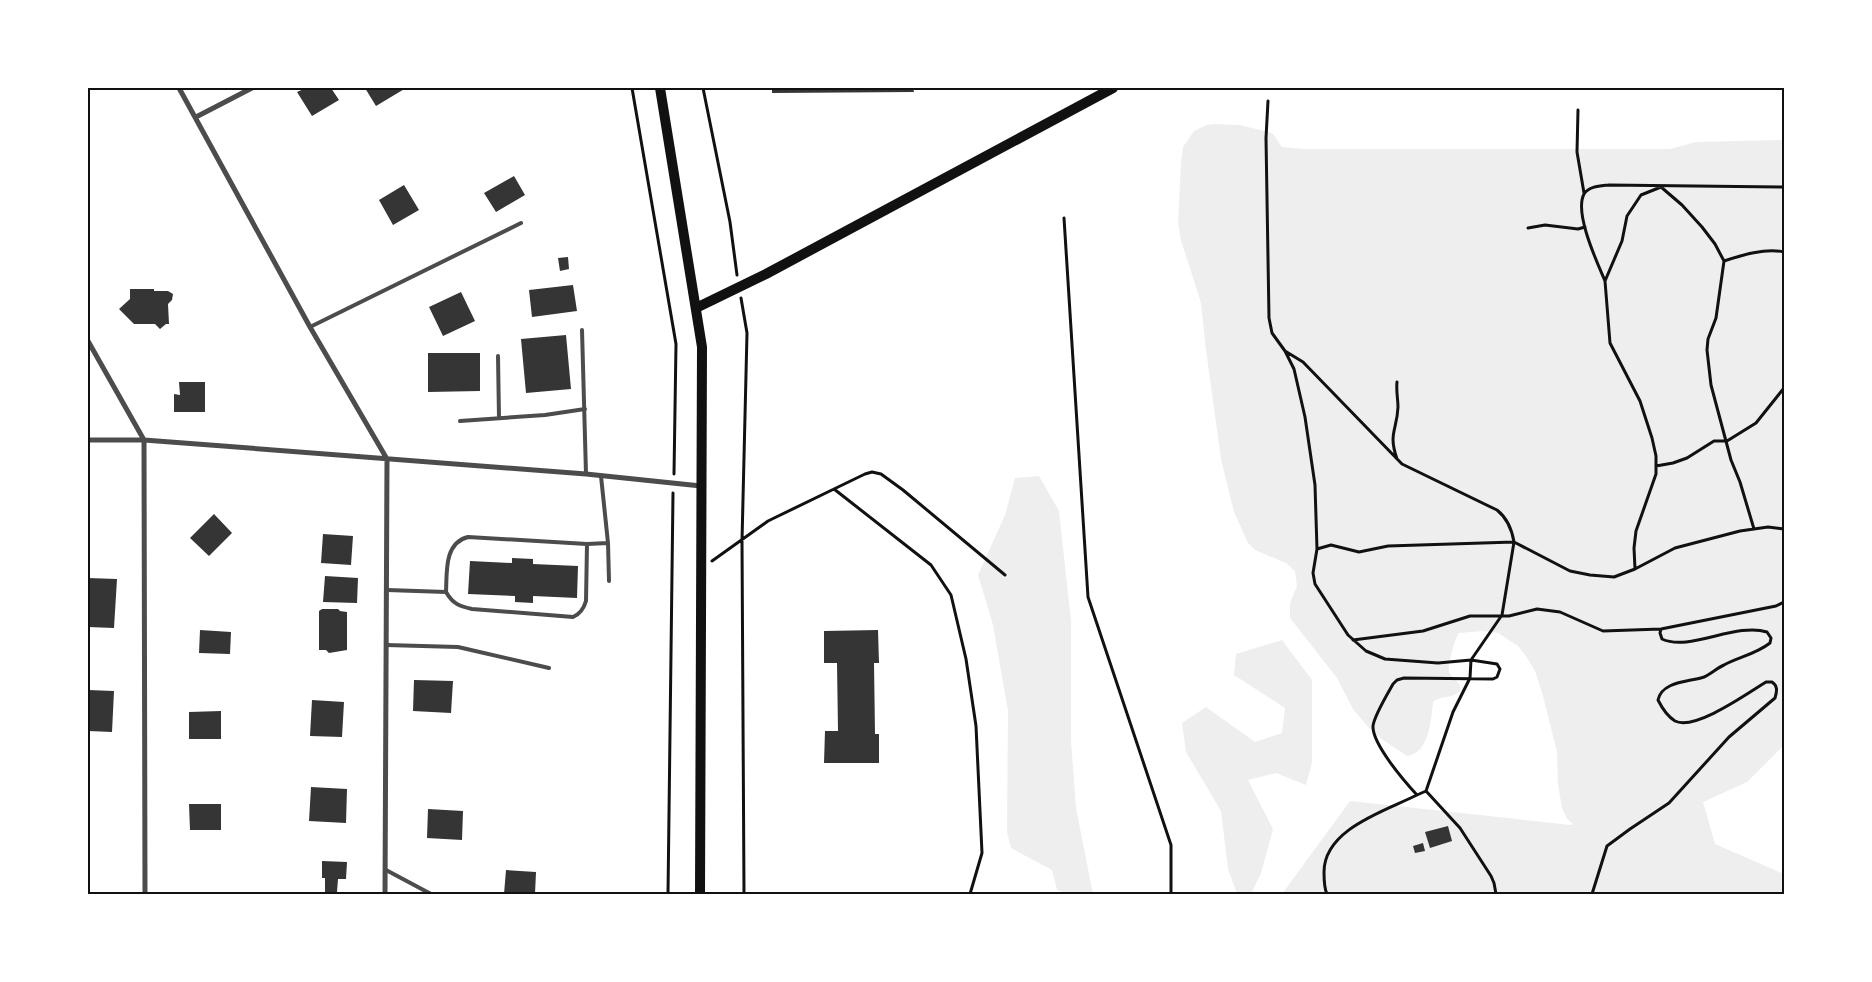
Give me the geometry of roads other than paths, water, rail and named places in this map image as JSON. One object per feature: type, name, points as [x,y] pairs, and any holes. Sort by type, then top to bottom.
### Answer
[{"type":"main road","points":[[660,88],[702,347],[700,894]]},
{"type":"main road","points":[[696,308],[739,288],[1113,88]]},
{"type":"street","points":[[179,88],[310,327],[387,459],[385,894]]},
{"type":"street","points":[[196,117],[252,88]]},
{"type":"street","points":[[88,341],[144,440],[145,894]]},
{"type":"street","points":[[88,440],[144,440],[586,474],[702,486]]},
{"type":"lane","points":[[310,327],[522,223]]},
{"type":"lane","points":[[582,330],[586,474]]},
{"type":"lane","points":[[498,356],[499,418]]},
{"type":"lane","points":[[460,421],[545,415],[585,409]]},
{"type":"lane","points":[[601,476],[608,543],[609,581]]},
{"type":"lane","points":[[587,544],[586,601],[584,608],[578,615],[573,617],[472,610],[452,602],[446,592],[449,555],[460,539],[587,544],[608,543]]},
{"type":"lane","points":[[386,590],[446,592]]},
{"type":"lane","points":[[386,645],[458,647],[549,668]]},
{"type":"lane","points":[[386,870],[431,894]]}]
